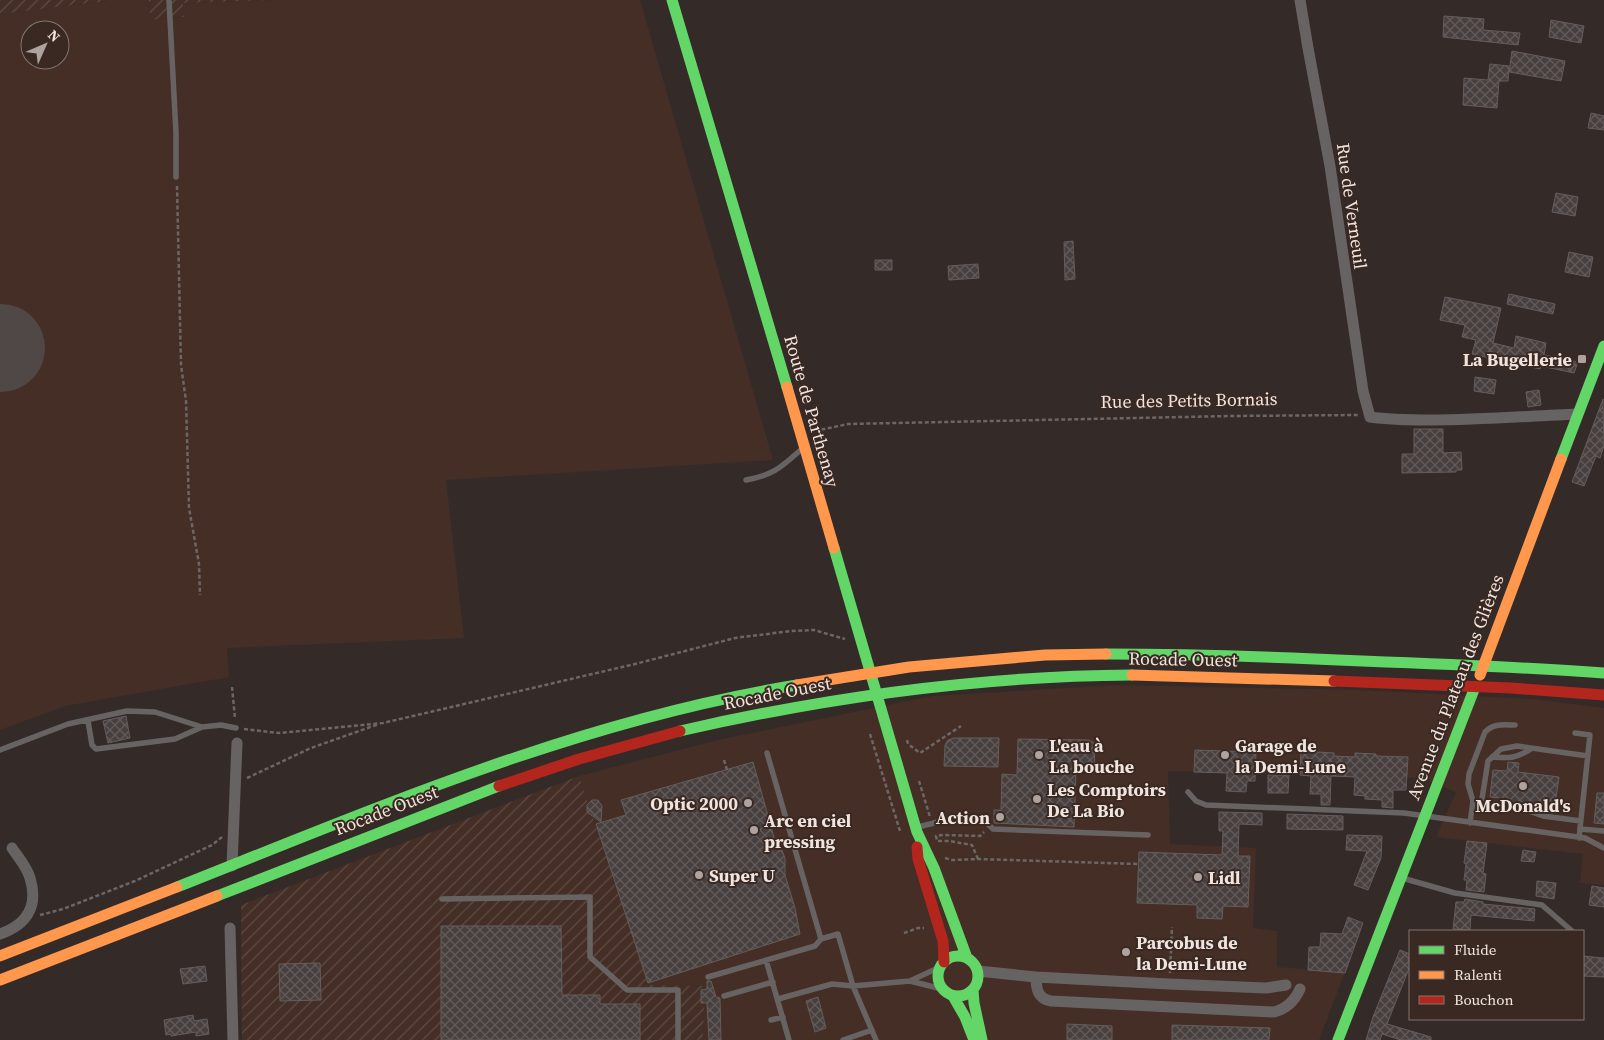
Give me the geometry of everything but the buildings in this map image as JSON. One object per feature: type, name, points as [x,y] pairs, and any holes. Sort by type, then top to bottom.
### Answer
[{"type":"main road","name":"Route de Parthenay","points":[[672,0],[916,829],[934,868],[967,958]]},
{"type":"main road","name":"Avenue du Plateau des Glières","points":[[1338,1040],[1484,665],[1604,346]]},
{"type":"main road","name":"Rocade Ouest","points":[[0,956],[468,773],[585,734],[671,711],[731,698],[869,673],[977,660],[1045,655],[1155,654],[1484,665],[1604,673]]},
{"type":"main road","name":"Rocade Ouest","points":[[0,980],[442,807],[564,763],[696,727],[788,708],[876,694],[968,684],[1092,676],[1215,677],[1475,687],[1604,695]]},
{"type":"main road","name":"Route de Parthenay","points":[[916,829],[918,859],[943,941],[942,965]]},
{"type":"main road","points":[[974,1040],[965,1017],[953,996],[942,989],[938,980],[942,965],[955,956],[967,958],[974,963],[978,972],[978,979],[973,990],[982,1040]]},
{"type":"main road","points":[[953,996],[963,996],[973,990]]},
{"type":"street","name":"Rue de Verneuil","points":[[1300,0],[1330,166],[1363,391],[1370,416]]},
{"type":"street","points":[[1370,416],[1387,420],[1478,420],[1547,414],[1577,414]]},
{"type":"street","points":[[232,866],[237,742]]},
{"type":"street","points":[[0,934],[23,922],[32,906],[31,879],[12,848]]},
{"type":"street","points":[[230,928],[233,1040]]},
{"type":"street","points":[[978,972],[1169,984],[1266,988],[1286,985]]},
{"type":"street","points":[[1036,977],[1036,985],[1040,996],[1045,1000],[1274,1012],[1286,1007],[1300,989]]},
{"type":"lane","points":[[169,0],[176,133],[176,177]]},
{"type":"lane","points":[[746,480],[764,477],[776,471],[805,447]]},
{"type":"lane","points":[[0,750],[68,724],[127,711],[155,712],[202,727]]},
{"type":"lane","points":[[88,721],[92,745],[96,749],[176,739],[202,727],[221,725],[236,728]]},
{"type":"lane","points":[[1470,823],[1473,801],[1468,784],[1469,774],[1485,732],[1497,724],[1515,725]]},
{"type":"lane","points":[[1575,733],[1590,735],[1579,838]]},
{"type":"lane","points":[[1581,821],[1543,816],[1526,810],[1486,806],[1482,800],[1486,766],[1501,749],[1517,746],[1588,756]]},
{"type":"lane","points":[[1492,757],[1519,756],[1530,749]]},
{"type":"lane","points":[[767,753],[821,939]]},
{"type":"lane","points":[[1188,792],[1196,801],[1212,806],[1424,815],[1585,838],[1604,848]]},
{"type":"lane","points":[[916,829],[950,819]]},
{"type":"lane","points":[[986,823],[993,829],[1148,835]]},
{"type":"lane","points":[[1580,829],[1604,831]]},
{"type":"lane","points":[[1400,877],[1455,893],[1542,905],[1571,930]]},
{"type":"lane","points":[[442,899],[590,897],[590,957],[627,990],[678,990],[678,1040]]},
{"type":"lane","points":[[708,977],[815,946],[821,939],[838,934],[853,986],[876,1040]]},
{"type":"lane","points":[[766,960],[790,1040]]},
{"type":"lane","points":[[778,999],[832,984],[853,986],[910,980],[942,965]]},
{"type":"lane","points":[[910,980],[942,989]]},
{"type":"lane","points":[[724,996],[773,982]]},
{"type":"lane","points":[[771,1020],[783,1016]]},
{"type":"lane","points":[[843,1040],[872,1030]]},
{"type":"path","points":[[176,177],[181,365],[186,401],[189,508],[199,564],[200,595]]},
{"type":"path","name":"Rue des Petits Bornais","points":[[801,435],[848,424],[1230,416],[1370,416]]},
{"type":"path","points":[[236,783],[311,748],[383,723],[635,664],[735,638],[791,630],[814,630],[839,636],[862,648]]},
{"type":"path","points":[[232,687],[236,728],[279,733],[383,723]]},
{"type":"path","points":[[908,744],[920,753],[961,726]]},
{"type":"path","points":[[905,735],[909,749]]},
{"type":"path","points":[[724,760],[727,770]]},
{"type":"path","points":[[917,777],[939,849]]},
{"type":"path","points":[[936,836],[980,836],[986,823]]},
{"type":"path","points":[[23,922],[63,909],[135,881],[212,845],[234,829]]},
{"type":"path","points":[[937,841],[972,845],[978,859]]},
{"type":"path","points":[[941,856],[952,860],[978,859],[1138,864]]},
{"type":"path","points":[[1169,984],[1172,927]]},
{"type":"path","points":[[904,933],[918,928],[925,928]]},
{"type":"shaded area","points":[[0,0],[115,0],[0,14]]},
{"type":"shaded area","points":[[115,0],[149,0],[150,20],[184,17],[183,3],[273,0],[640,0],[773,460],[446,480],[464,638],[227,648],[229,677],[65,706],[0,730],[0,14]]},
{"type":"shaded area","points":[[149,0],[273,0],[183,3],[184,17],[150,20]]},
{"type":"shaded area","points":[[1118,685],[1359,690],[1533,699],[1604,708],[1604,885],[1580,883],[1583,854],[1436,837],[1456,792],[1420,778],[1168,771],[1170,844],[1256,848],[1253,928],[1277,931],[1277,967],[1345,972],[1319,1040],[703,1040],[705,986],[649,985],[579,776],[718,740],[932,696]]},
{"type":"shaded area","points":[[579,776],[649,985],[705,986],[703,1040],[242,1040],[241,905]]},
{"type":"traffic: fast","points":[[672,0],[787,387]]},
{"type":"traffic: fast","points":[[1561,459],[1604,346]]},
{"type":"traffic: fast","points":[[834,548],[917,832],[934,868],[967,958]]},
{"type":"traffic: fast","points":[[1106,654],[1298,658],[1604,673]]},
{"type":"traffic: fast","points":[[680,731],[792,708],[904,691],[1018,679],[1132,675]]},
{"type":"traffic: fast","points":[[177,887],[405,797],[559,743],[637,720],[717,700],[797,685]]},
{"type":"traffic: fast","points":[[1338,1040],[1475,687]]},
{"type":"traffic: fast","points":[[217,896],[499,786]]},
{"type":"traffic: fast","points":[[962,956],[969,959],[975,965],[978,976],[977,984],[969,993],[962,996],[954,996],[947,993],[939,984],[938,972],[941,965],[950,957],[962,956]]},
{"type":"traffic: fast","points":[[973,990],[982,1040]]},
{"type":"traffic: fast","points":[[953,996],[965,1017],[974,1040]]},
{"type":"traffic: slow","points":[[787,387],[834,548]]},
{"type":"traffic: slow","points":[[1480,675],[1561,459]]},
{"type":"traffic: slow","points":[[797,685],[909,667],[1045,655],[1106,654]]},
{"type":"traffic: slow","points":[[1132,675],[1334,681]]},
{"type":"traffic: slow","points":[[0,956],[177,887]]},
{"type":"traffic: slow","points":[[0,980],[217,896]]},
{"type":"traffic: jam","points":[[1334,681],[1511,688],[1604,695]]},
{"type":"traffic: jam","points":[[499,786],[579,759],[680,731]]},
{"type":"traffic: jam","points":[[917,847],[918,859],[943,941],[944,962]]},
{"type":"place","name":"La Bugellerie","points":[[1582,359]]},
{"type":"place","name":"L'eau à La bouche","points":[[1039,755]]},
{"type":"place","name":"Garage de la Demi-Lune","points":[[1225,755]]},
{"type":"place","name":"McDonald's","points":[[1523,786]]},
{"type":"place","name":"Les Comptoirs De La Bio","points":[[1037,799]]},
{"type":"place","name":"Optic 2000","points":[[748,803]]},
{"type":"place","name":"Action","points":[[1000,817]]},
{"type":"place","name":"Arc en ciel pressing","points":[[754,830]]},
{"type":"place","name":"Super U","points":[[699,875]]},
{"type":"place","name":"Lidl","points":[[1198,877]]},
{"type":"place","name":"Parcobus de la Demi-Lune","points":[[1126,952]]}]
